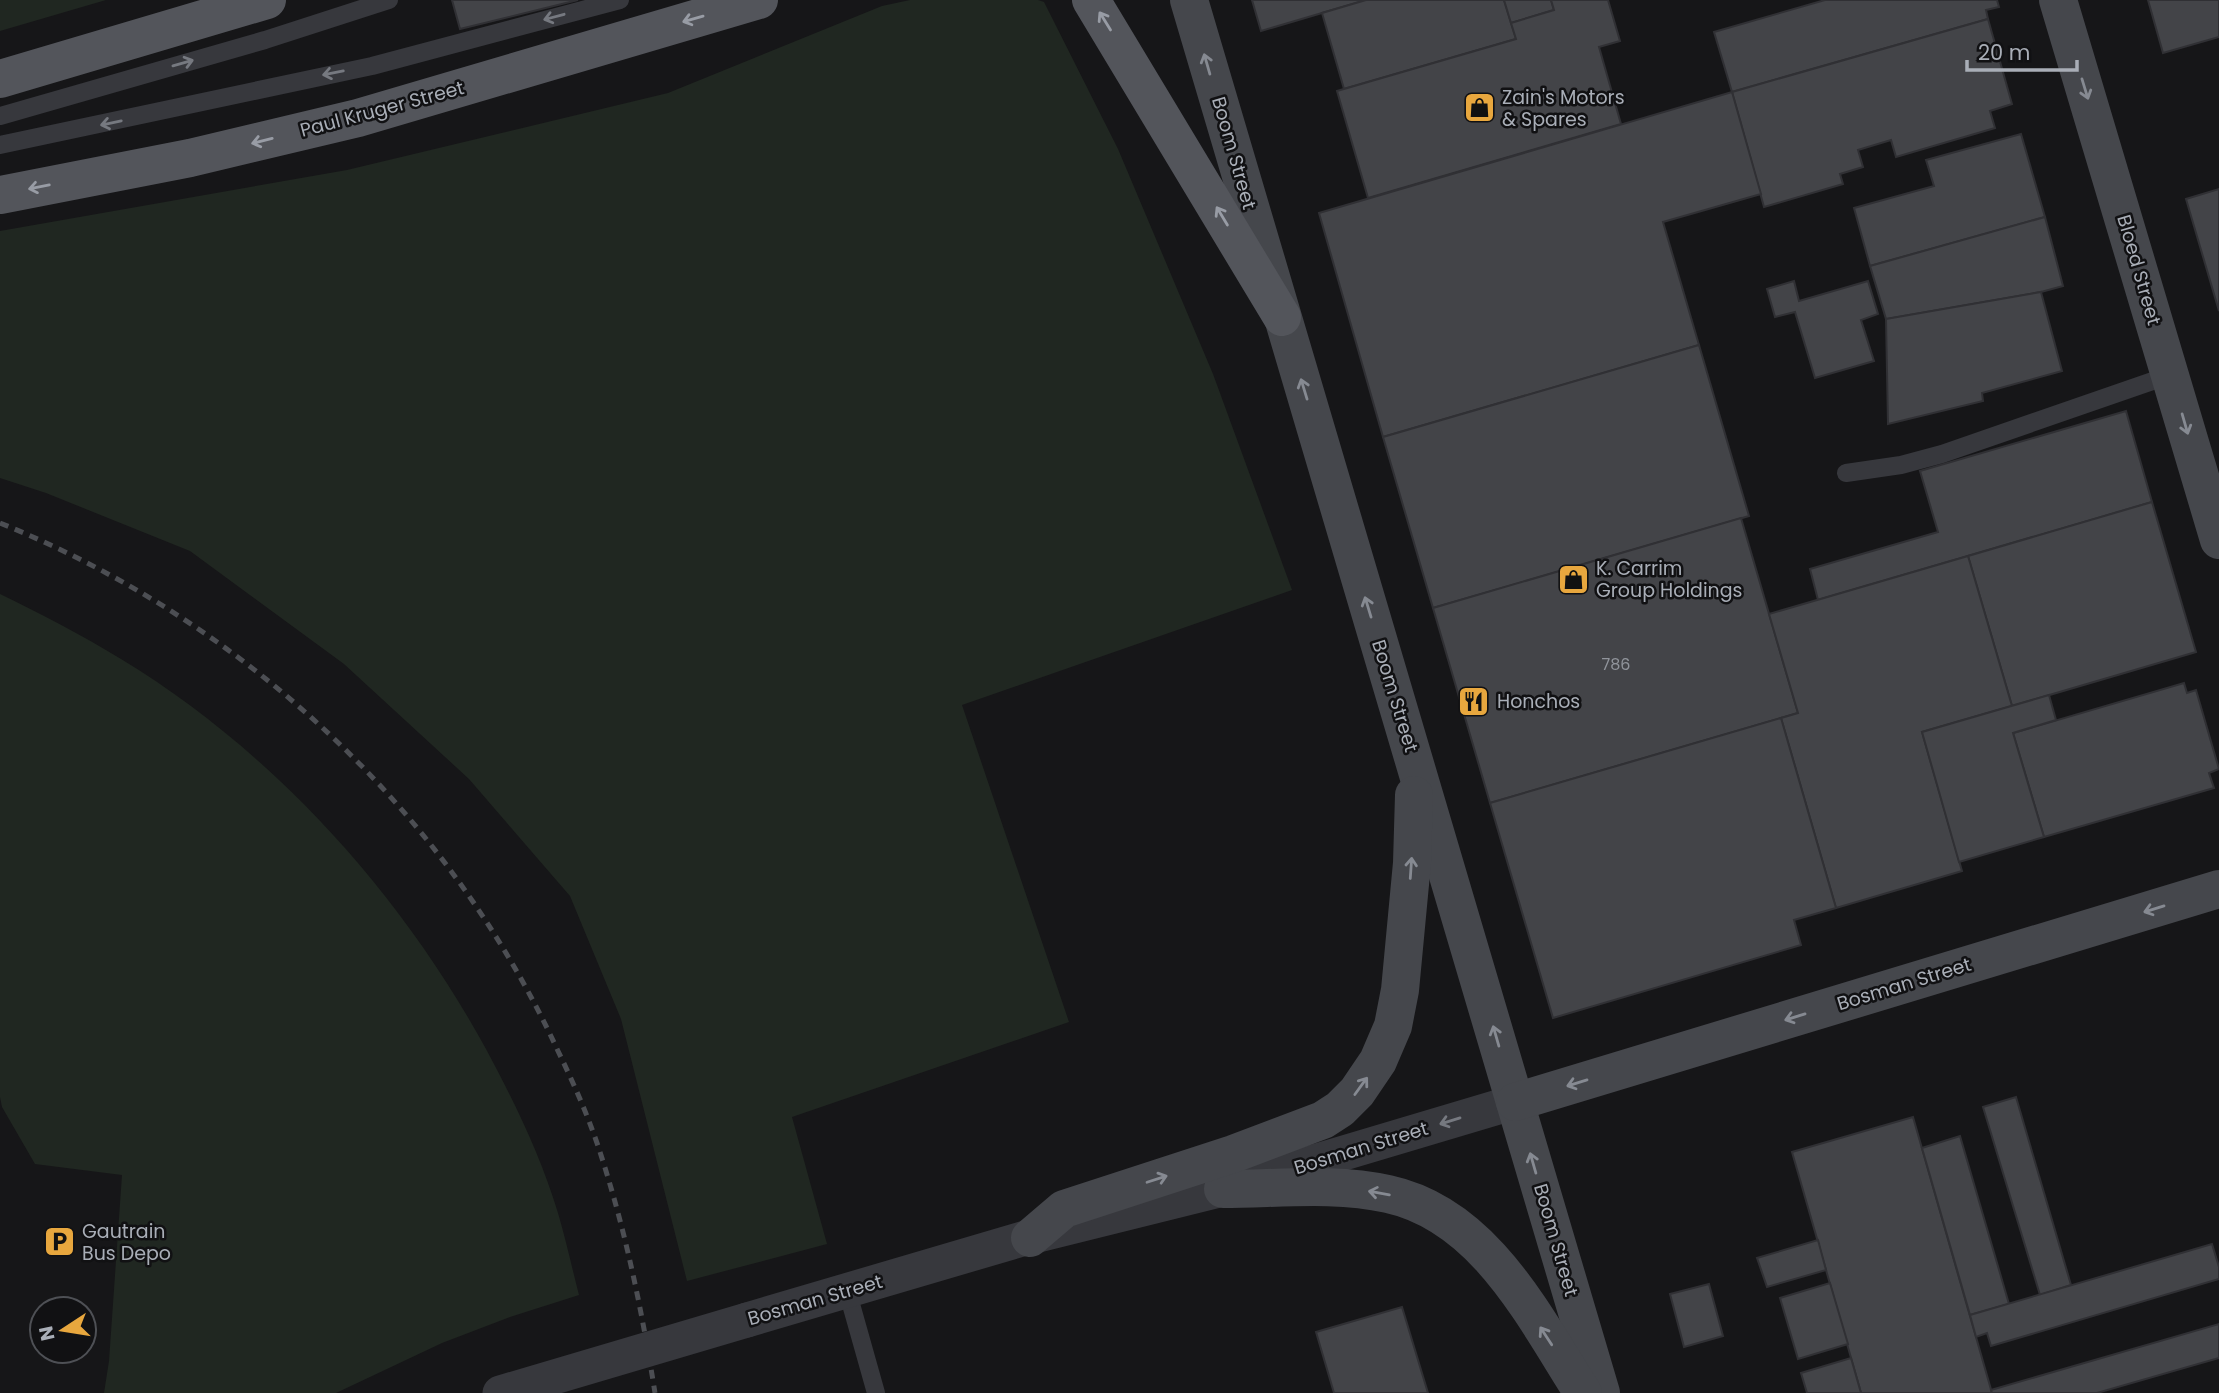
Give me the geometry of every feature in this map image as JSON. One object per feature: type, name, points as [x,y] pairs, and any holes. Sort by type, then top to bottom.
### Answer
[{"type":"main road","points":[[0,79],[268,0]]},
{"type":"main road","name":"Paul Kruger Street","points":[[0,195],[190,158],[358,118],[758,0]]},
{"type":"main road","points":[[1091,0],[1282,317]]},
{"type":"main road","name":"Boom Street","points":[[1189,0],[1601,1393]]},
{"type":"main road","name":"Bloed Street","points":[[2058,0],[2219,540]]},
{"type":"main road","points":[[1030,1238],[1064,1209],[1275,1139],[1322,1120],[1340,1109],[1357,1093],[1378,1061],[1393,1026],[1400,990],[1412,863],[1415,763]]},
{"type":"main road","name":"Bosman Street","points":[[1515,1102],[2219,889]]},
{"type":"main road","points":[[1223,1189],[1350,1189],[1411,1200],[1448,1219],[1471,1237],[1499,1268],[1583,1393]]},
{"type":"street","name":"Bosman Street","points":[[500,1393],[847,1290],[1030,1238],[1223,1189],[1515,1102]]},
{"type":"lane","points":[[0,116],[265,40],[389,0]]},
{"type":"lane","points":[[0,145],[372,66],[620,0]]},
{"type":"lane","points":[[1846,473],[1901,465],[1942,454],[2171,375]]},
{"type":"lane","points":[[847,1290],[876,1393]]},
{"type":"shaded area","points":[[0,0],[106,0],[0,31]]},
{"type":"shaded area","points":[[910,0],[1044,2],[1118,149],[1213,374],[1292,590],[962,705],[1069,1022],[792,1117],[827,1244],[687,1281],[621,1019],[570,896],[469,779],[344,664],[190,551],[46,493],[0,478],[0,231],[347,170],[668,93],[882,6]]},
{"type":"shaded area","points":[[0,594],[121,659],[177,696],[230,737],[281,782],[329,830],[373,881],[452,991],[507,1089],[551,1192],[579,1295],[442,1343],[336,1393],[104,1393],[109,1361],[122,1175],[35,1164],[2,1107],[0,1097]]},
{"type":"building","points":[[452,0],[578,0],[460,29]]},
{"type":"building","points":[[1252,0],[1366,0],[1261,31]]},
{"type":"building","points":[[1366,0],[1504,0],[1516,39],[1344,89],[1322,13]]},
{"type":"building","points":[[1504,0],[1551,0],[1554,10],[1511,23]]},
{"type":"building","name":"Zain's Motors & Spares","points":[[1551,0],[1608,0],[1620,41],[1599,47],[1621,124],[1368,198],[1337,91],[1516,39],[1511,23],[1554,10]]},
{"type":"building","points":[[1825,0],[1997,0],[1999,7],[1986,10],[1988,19],[1732,92],[1714,32]]},
{"type":"building","points":[[2148,0],[2219,0],[2219,37],[2163,53]]},
{"type":"building","points":[[1988,19],[2012,104],[1990,111],[1995,128],[1896,157],[1891,140],[1858,150],[1863,167],[1840,174],[1843,184],[1764,207],[1732,92]]},
{"type":"building","points":[[1732,92],[1761,194],[1663,222],[1699,345],[1383,437],[1319,213]]},
{"type":"building","points":[[2021,134],[2045,217],[1870,266],[1854,208],[1934,186],[1926,160]]},
{"type":"building","points":[[2219,189],[2219,311],[2186,199]]},
{"type":"building","points":[[2045,217],[2063,286],[1886,319],[1870,266]]},
{"type":"building","points":[[1794,281],[1799,301],[1868,281],[1878,314],[1861,320],[1874,361],[1815,378],[1795,312],[1775,317],[1767,289]]},
{"type":"building","points":[[2041,292],[2062,371],[1982,393],[1983,401],[1888,424],[1886,319]]},
{"type":"building","points":[[1699,345],[1749,516],[1433,608],[1383,437]]},
{"type":"building","points":[[2126,411],[2152,502],[1818,600],[1810,569],[1938,532],[1920,471]]},
{"type":"building","points":[[2152,502],[2196,652],[2012,706],[1968,556]]},
{"type":"building","points":[[1741,518],[1798,713],[1490,803],[1433,608]]},
{"type":"building","points":[[1968,556],[2012,706],[1922,732],[1962,871],[1836,908],[1781,718],[1798,713],[1769,614]]},
{"type":"building","points":[[2184,683],[2187,693],[2196,690],[2219,769],[2209,773],[2214,788],[2044,837],[2013,733]]},
{"type":"building","points":[[2049,695],[2056,720],[2013,733],[2044,837],[1959,862],[1922,732]]},
{"type":"building","points":[[1781,718],[1836,908],[1794,920],[1801,945],[1553,1018],[1490,803]]},
{"type":"building","points":[[2016,1097],[2071,1285],[2040,1295],[1983,1107]]},
{"type":"building","points":[[1913,1117],[1992,1393],[1861,1393],[1792,1152]]},
{"type":"building","points":[[1960,1136],[2009,1304],[1970,1315],[1922,1148]]},
{"type":"building","points":[[1818,1240],[1826,1270],[1767,1287],[1757,1258]]},
{"type":"building","points":[[2212,1244],[2219,1267],[2219,1279],[1991,1346],[1987,1333],[1976,1337],[1970,1315]]},
{"type":"building","points":[[1830,1283],[1848,1344],[1798,1359],[1780,1298]]},
{"type":"building","points":[[1709,1284],[1723,1336],[1684,1347],[1670,1294]]},
{"type":"building","points":[[1402,1307],[1428,1393],[1334,1393],[1316,1332]]},
{"type":"building","points":[[2219,1324],[2219,1358],[2097,1393],[1992,1393],[1991,1390]]},
{"type":"building","points":[[1851,1358],[1861,1393],[1807,1393],[1801,1373]]},
{"type":"railway","points":[[0,523],[90,564],[175,614],[255,670],[329,734],[397,805],[458,881],[512,963],[558,1051],[591,1127],[625,1242],[655,1393]]},
{"type":"place","name":"Zain's Motors & Spares","points":[[1479,108]]},
{"type":"place","name":"K. Carrim Group Holdings","points":[[1573,579]]},
{"type":"place","name":"Honchos","points":[[1474,701]]},
{"type":"place","name":"Gautrain Bus Depo","points":[[59,1242]]}]
